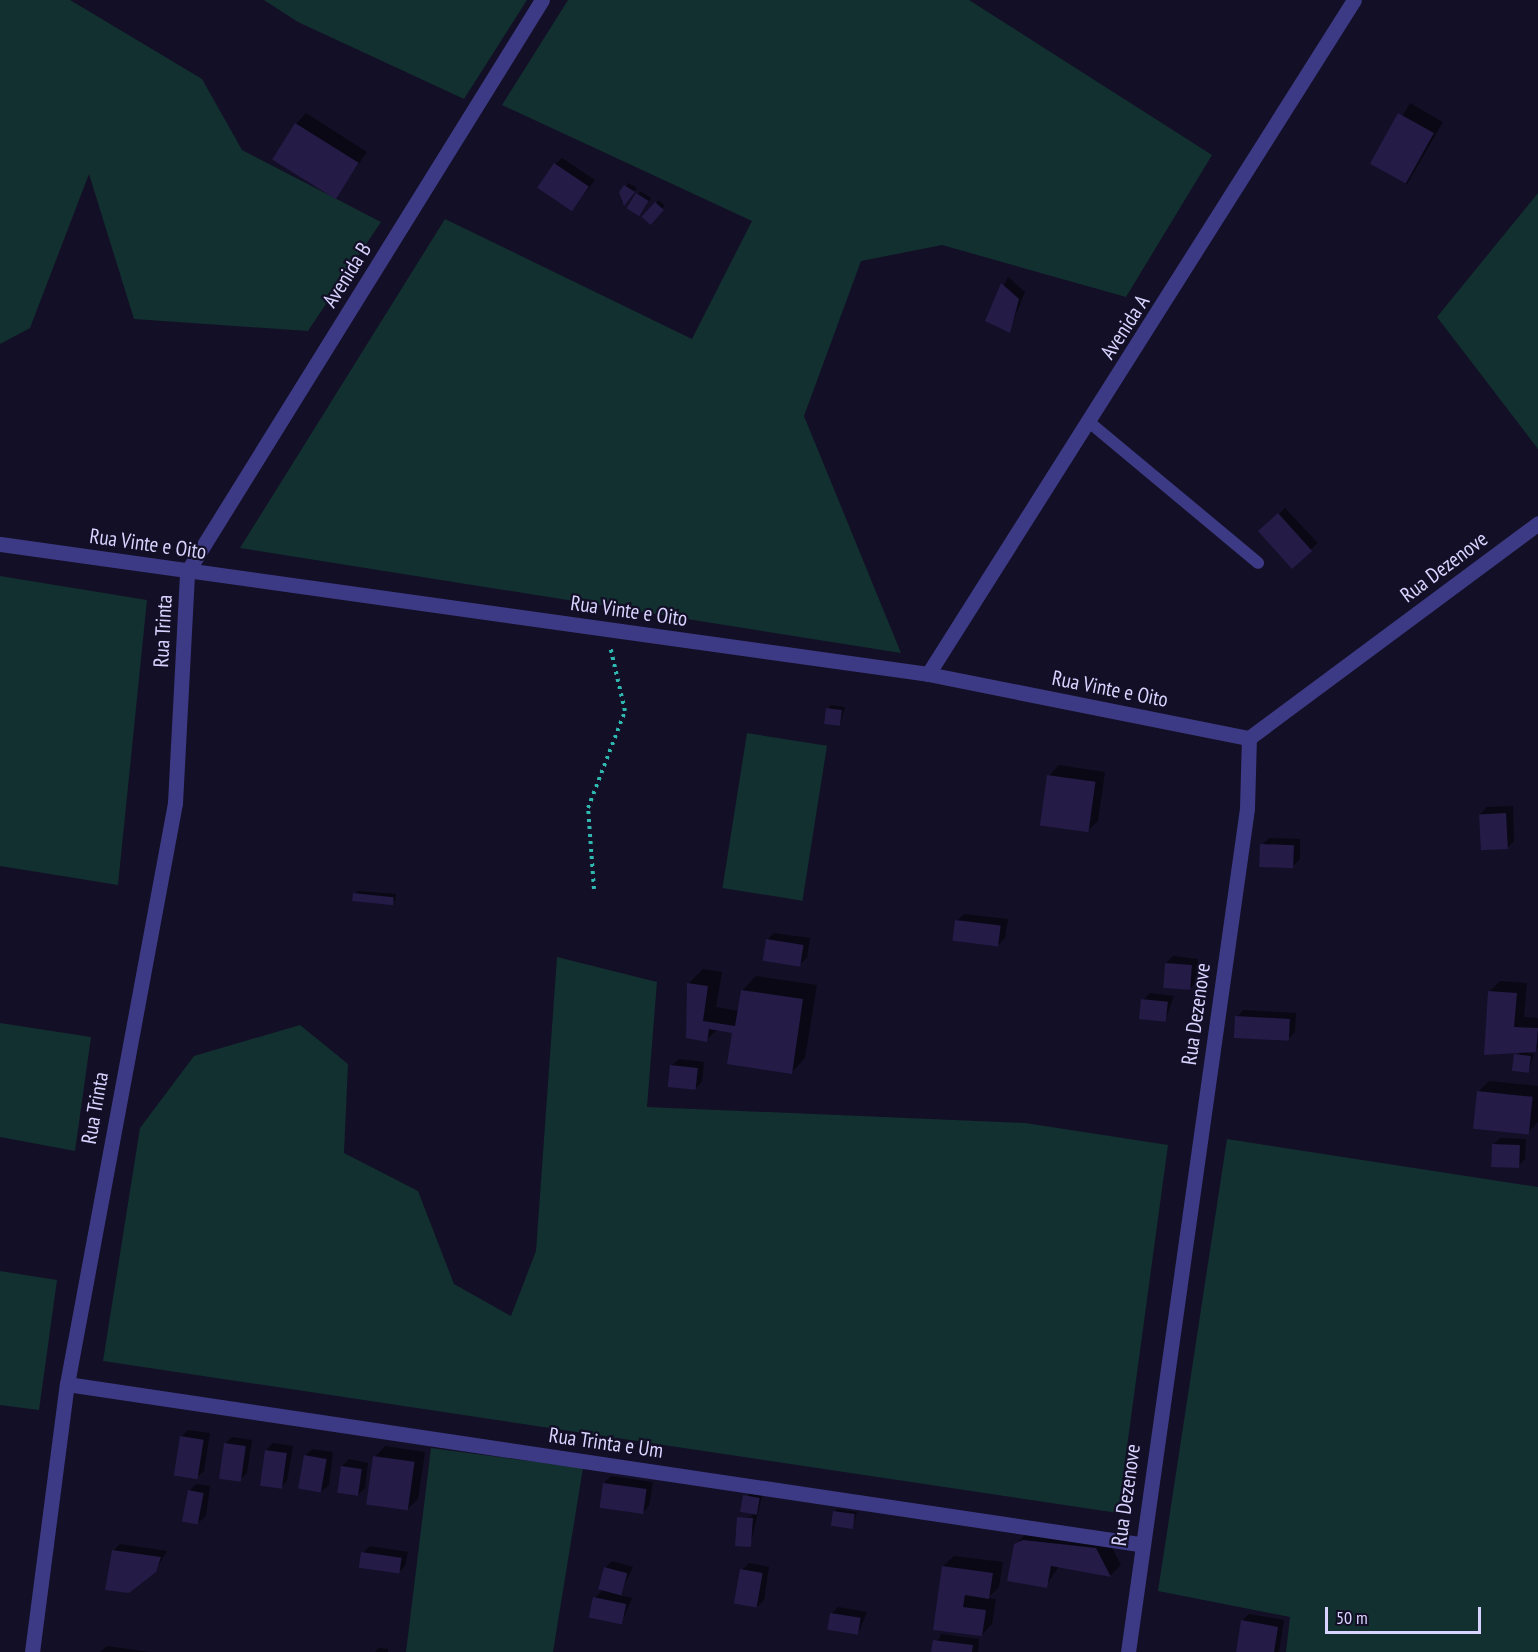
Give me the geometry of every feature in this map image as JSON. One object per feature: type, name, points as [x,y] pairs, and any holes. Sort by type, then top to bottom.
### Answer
[{"type":"street","name":"Avenida B","points":[[187,572],[542,0]]},
{"type":"street","name":"Avenida A","points":[[928,674],[1353,0]]},
{"type":"street","name":"Rua Dezenove","points":[[1128,1652],[1139,1544],[1247,808],[1249,738],[1538,523]]},
{"type":"street","name":"Rua Vinte e Oito","points":[[0,544],[928,674],[1249,738]]},
{"type":"street","name":"Rua Trinta","points":[[32,1652],[67,1384],[175,802],[187,572]]},
{"type":"street","name":"Rua Trinta e Um","points":[[67,1384],[1139,1544]]},
{"type":"lane","points":[[1089,422],[1258,563]]},
{"type":"path","points":[[594,889],[588,808],[626,711],[608,653],[613,630]]},
{"type":"green space","points":[[0,0],[70,0],[202,79],[242,150],[381,222],[308,331],[134,319],[89,174],[30,328],[0,344]]},
{"type":"green space","points":[[264,0],[527,0],[464,99],[298,22]]},
{"type":"green space","points":[[568,0],[969,0],[1212,155],[1126,297],[942,245],[861,261],[804,416],[901,653],[240,548],[445,219],[692,339],[752,221],[502,105]]},
{"type":"green space","points":[[1538,193],[1538,449],[1437,317]]},
{"type":"green space","points":[[0,576],[147,600],[118,885],[0,866]]},
{"type":"green space","points":[[747,733],[827,746],[802,901],[722,888]]},
{"type":"green space","points":[[557,957],[657,982],[647,1107],[1025,1123],[1168,1145],[1118,1513],[103,1361],[140,1128],[194,1056],[300,1025],[348,1064],[344,1153],[418,1191],[454,1284],[511,1316],[536,1251]]},
{"type":"green space","points":[[0,1023],[91,1037],[75,1151],[0,1137]]},
{"type":"green space","points":[[1227,1139],[1538,1187],[1538,1652],[1286,1652],[1290,1617],[1158,1591]]},
{"type":"green space","points":[[0,1271],[57,1280],[39,1410],[0,1405]]},
{"type":"green space","points":[[431,1448],[583,1468],[553,1652],[406,1652]]},
{"type":"building","points":[[1398,113],[1434,133],[1406,184],[1370,164]]},
{"type":"building","points":[[295,123],[359,163],[336,199],[272,159]]},
{"type":"building","points":[[554,163],[589,186],[572,211],[537,188]]},
{"type":"building","points":[[624,185],[635,192],[624,206],[619,192]]},
{"type":"building","points":[[636,193],[649,201],[639,216],[626,208]]},
{"type":"building","points":[[655,202],[664,210],[651,225],[642,217]]},
{"type":"building","points":[[1001,283],[1019,299],[1010,333],[985,321]]},
{"type":"building","points":[[1278,513],[1312,551],[1292,569],[1258,531]]},
{"type":"building","points":[[826,708],[842,710],[840,726],[824,724]]},
{"type":"building","points":[[1047,775],[1096,782],[1088,832],[1040,826]]},
{"type":"building","points":[[1506,813],[1508,849],[1481,850],[1479,814]]},
{"type":"building","points":[[1260,844],[1294,845],[1293,868],[1259,867]]},
{"type":"building","points":[[353,893],[394,897],[393,905],[352,901]]},
{"type":"building","points":[[955,920],[1001,926],[998,946],[952,941]]},
{"type":"building","points":[[766,939],[804,945],[800,967],[763,961]]},
{"type":"building","points":[[1165,963],[1192,965],[1190,990],[1163,988]]},
{"type":"building","points":[[687,983],[708,986],[703,1021],[735,1026],[741,990],[803,999],[792,1074],[727,1064],[732,1033],[709,1029],[707,1042],[686,1038]]},
{"type":"building","points":[[1488,991],[1517,993],[1514,1027],[1538,1028],[1536,1052],[1484,1055]]},
{"type":"building","points":[[1141,999],[1168,1002],[1166,1022],[1139,1019]]},
{"type":"building","points":[[1235,1016],[1290,1019],[1289,1041],[1234,1038]]},
{"type":"building","points":[[1514,1054],[1531,1056],[1529,1073],[1512,1071]]},
{"type":"building","points":[[670,1065],[698,1068],[696,1090],[668,1087]]},
{"type":"building","points":[[1477,1091],[1533,1097],[1529,1135],[1473,1129]]},
{"type":"building","points":[[1492,1144],[1520,1145],[1519,1168],[1491,1167]]},
{"type":"building","points":[[180,1436],[204,1440],[197,1479],[174,1476]]},
{"type":"building","points":[[224,1443],[246,1446],[241,1482],[219,1479]]},
{"type":"building","points":[[265,1450],[287,1453],[282,1489],[260,1486]]},
{"type":"building","points":[[304,1455],[327,1459],[321,1492],[298,1488]]},
{"type":"building","points":[[373,1456],[415,1462],[408,1510],[366,1505]]},
{"type":"building","points":[[341,1466],[362,1469],[358,1496],[337,1493]]},
{"type":"building","points":[[603,1483],[647,1489],[643,1514],[600,1508]]},
{"type":"building","points":[[188,1490],[204,1493],[198,1524],[182,1521]]},
{"type":"building","points":[[743,1495],[760,1498],[757,1515],[740,1512]]},
{"type":"building","points":[[833,1511],[855,1514],[853,1529],[831,1526]]},
{"type":"building","points":[[737,1517],[753,1518],[751,1547],[735,1546]]},
{"type":"building","points":[[1023,1540],[1096,1548],[1111,1577],[1051,1566],[1047,1588],[1007,1581],[1014,1544]]},
{"type":"building","points":[[112,1550],[161,1557],[156,1572],[129,1593],[105,1590]]},
{"type":"building","points":[[361,1552],[402,1558],[399,1574],[359,1568]]},
{"type":"building","points":[[942,1566],[993,1573],[989,1599],[965,1595],[963,1607],[986,1610],[982,1636],[933,1630]]},
{"type":"building","points":[[604,1567],[627,1573],[621,1595],[598,1589]]},
{"type":"building","points":[[740,1569],[763,1573],[757,1607],[734,1603]]},
{"type":"building","points":[[593,1597],[626,1604],[622,1625],[589,1618]]},
{"type":"building","points":[[830,1613],[861,1618],[858,1635],[827,1630]]},
{"type":"building","points":[[1241,1620],[1278,1627],[1274,1652],[1236,1652]]},
{"type":"building","points":[[933,1640],[973,1645],[972,1652],[931,1652]]}]
